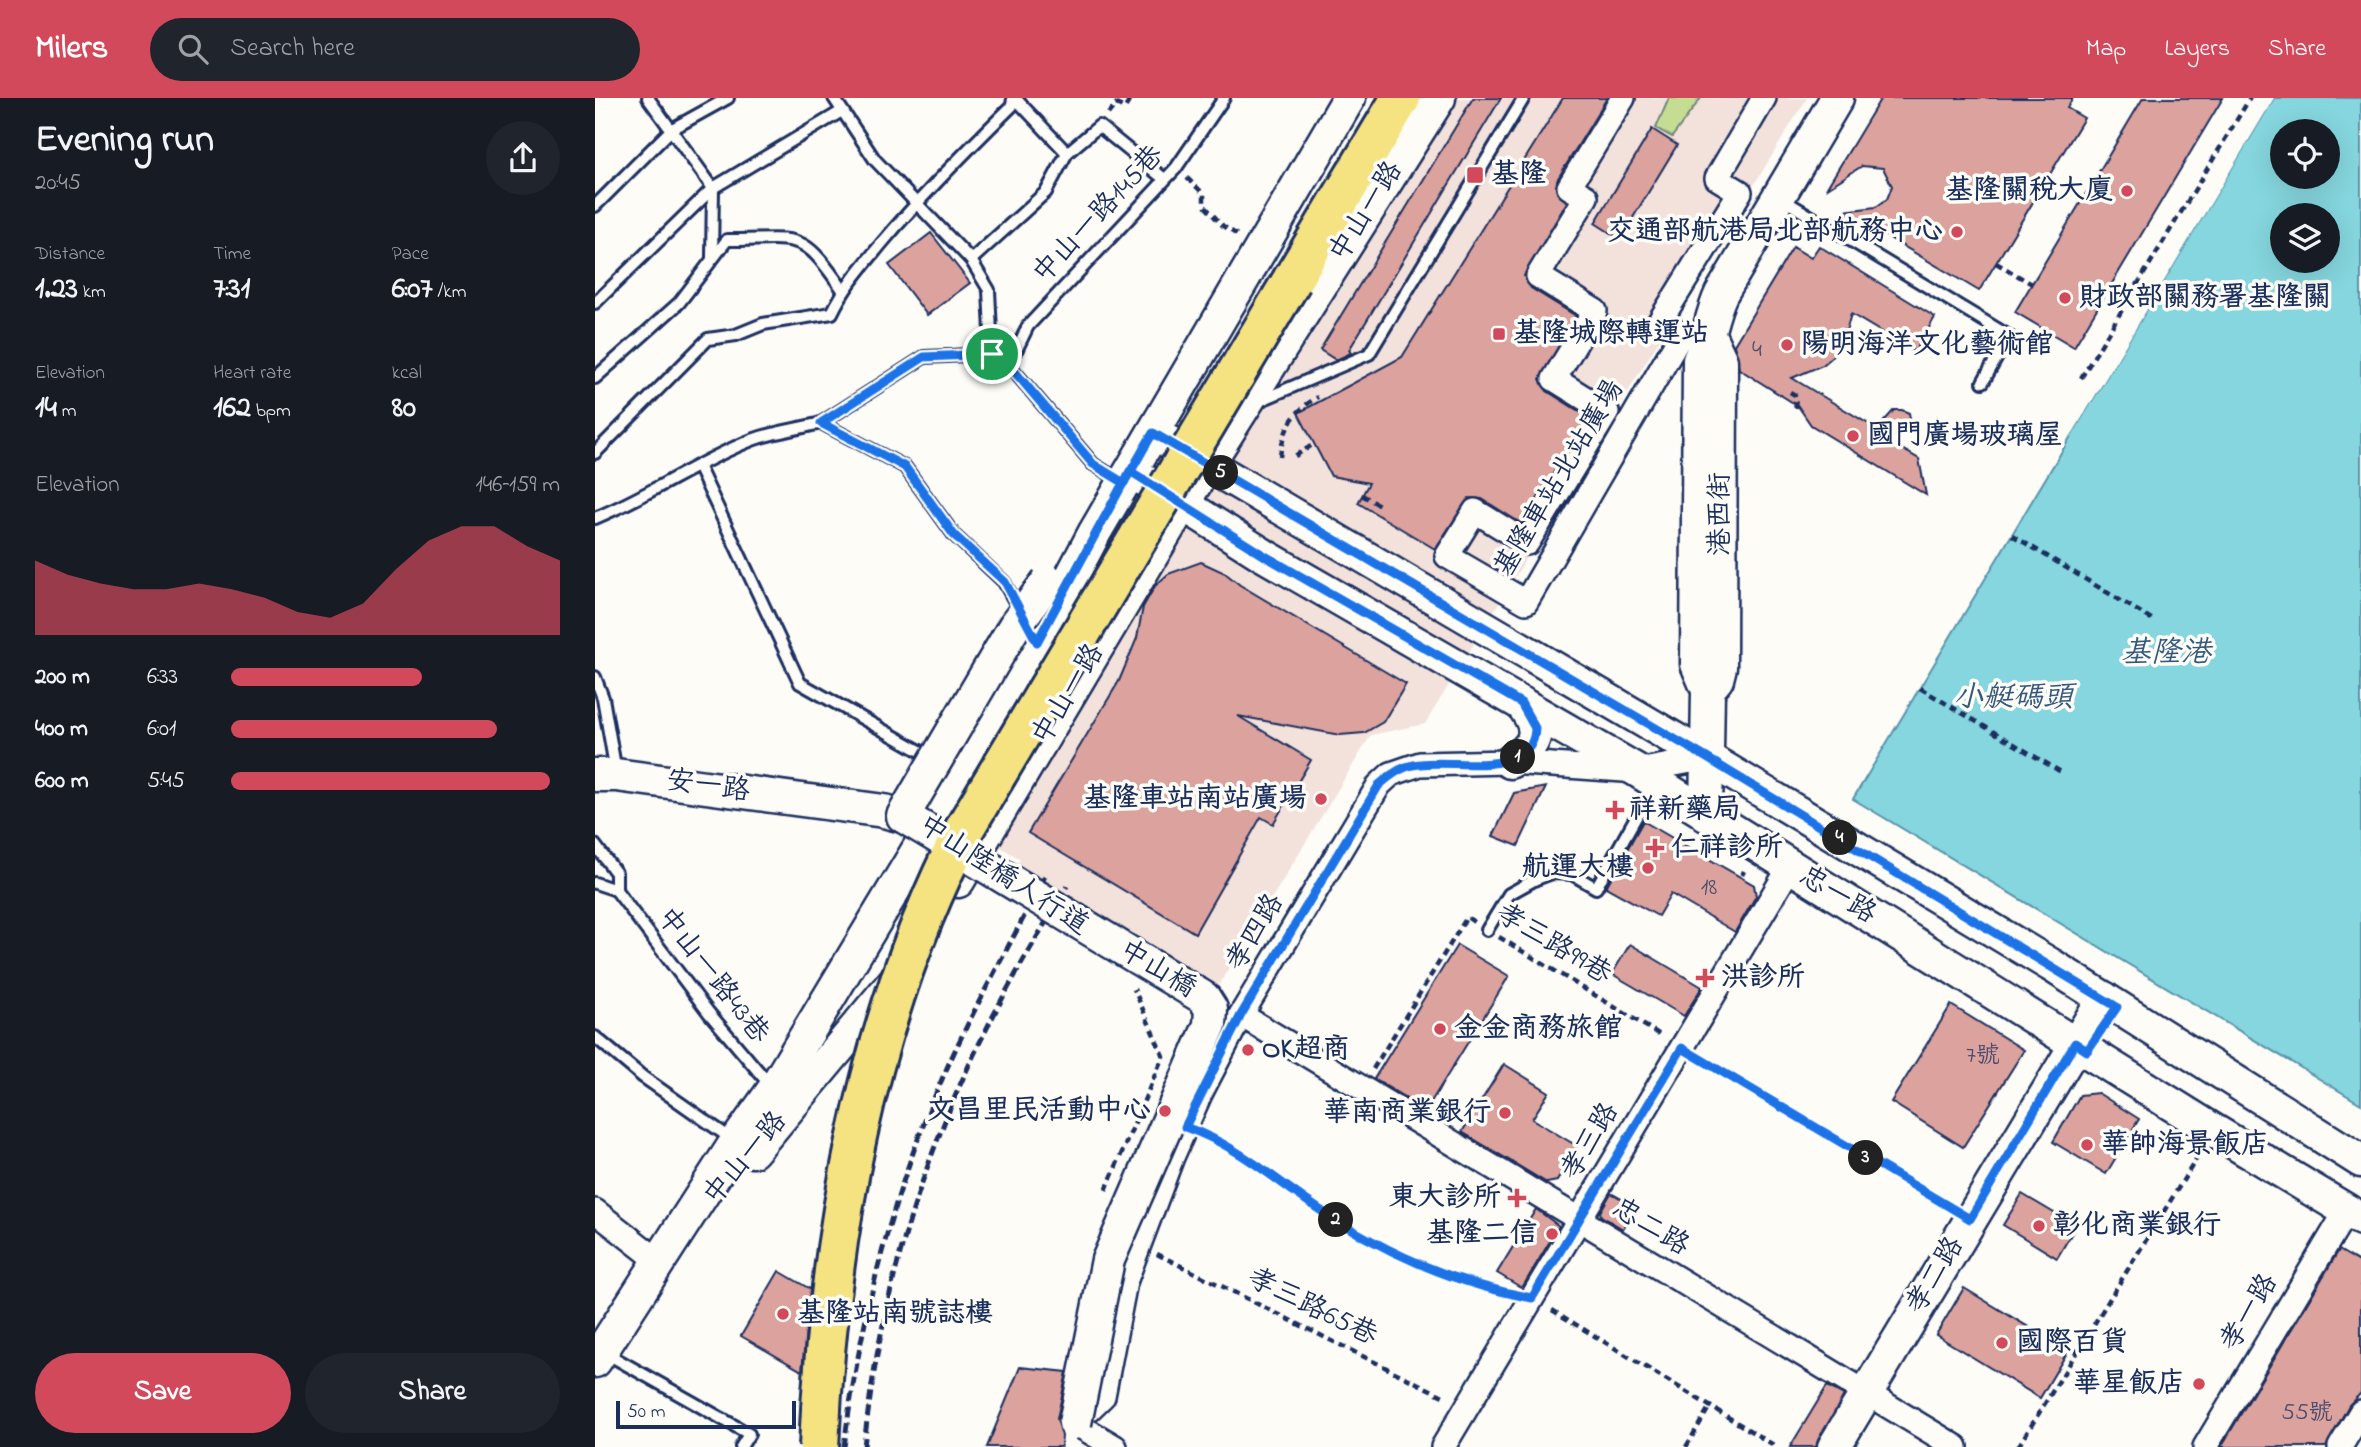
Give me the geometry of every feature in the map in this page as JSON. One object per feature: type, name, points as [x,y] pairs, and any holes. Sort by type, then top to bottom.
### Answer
[{"type":"highway","points":[[819,1447],[829,1301],[854,1159],[889,1012],[932,890],[966,826],[1401,98]]},
{"type":"street","name":"中山一路","points":[[598,1356],[736,1142],[774,1089],[919,848],[1037,642],[1095,532],[1349,98]]},
{"type":"street","name":"中山一路","points":[[660,1262],[910,962],[1183,503],[1439,98]]},
{"type":"street","name":"基隆車站北站廣場","points":[[1623,98],[1569,187],[1586,197],[1538,276],[1595,311],[1554,379],[1607,411],[1527,543],[1475,511],[1447,556],[1526,602],[1681,335],[1660,321],[1740,191],[1717,178],[1764,98]]},
{"type":"street","name":"港西街","points":[[1706,815],[1708,690],[1717,679],[1720,667],[1721,361],[1710,337],[1716,305],[1837,98]]},
{"type":"street","name":"忠一路","points":[[1153,433],[1707,758],[2110,1002],[2361,1161]]},
{"type":"street","name":"忠一路","points":[[1127,477],[1183,503],[1265,556],[1647,777],[2354,1215]]},
{"type":"street","points":[[903,817],[1014,627],[1048,581],[1095,532]]},
{"type":"street","points":[[1510,762],[1525,751],[1535,734],[1533,721],[1521,703]]},
{"type":"street","name":"孝四路","points":[[1075,1435],[1103,1396],[1125,1282],[1185,1127],[1241,1015],[1379,785],[1391,774],[1420,764],[1510,762],[1647,777],[1707,758]]},
{"type":"street","name":"安一路","points":[[605,775],[820,802],[903,817]]},
{"type":"street","name":"中山橋","points":[[903,817],[1204,998],[1211,1009],[1210,1025],[1123,1219],[1105,1269],[1075,1435]]},
{"type":"street","name":"孝三路","points":[[1443,1447],[1790,867]]},
{"type":"street","name":"孝二路","points":[[1853,1447],[1873,1397],[1970,1219],[2110,1002]]},
{"type":"street","name":"忠二路","points":[[1241,1015],[1956,1447]]},
{"type":"street","name":"孝二路","points":[[1834,1447],[1873,1397],[2081,1047]]},
{"type":"street","points":[[595,1211],[660,1262]]},
{"type":"street","name":"孝一路","points":[[2205,1447],[2354,1215]]},
{"type":"street","points":[[2340,1447],[2361,1412]]},
{"type":"street","points":[[1075,1435],[1115,1447]]},
{"type":"lane","points":[[648,98],[713,188],[712,258]]},
{"type":"lane","points":[[595,206],[672,129],[728,98]]},
{"type":"lane","points":[[834,98],[875,160],[971,260],[989,290],[992,354]]},
{"type":"lane","points":[[1014,98],[1067,153]]},
{"type":"lane","points":[[595,453],[708,339],[737,335],[763,324],[832,313],[843,290],[916,203],[1012,106],[1014,98]]},
{"type":"lane","name":"中山一路145巷","points":[[1009,365],[1028,326],[1163,178],[1176,168],[1224,98]]},
{"type":"lane","points":[[1242,408],[1369,354],[1524,98]]},
{"type":"lane","points":[[595,303],[713,188],[842,111]]},
{"type":"lane","points":[[971,260],[1046,191],[1067,153],[1099,126],[1163,178]]},
{"type":"lane","points":[[1778,197],[2009,336],[1983,383]]},
{"type":"lane","points":[[595,378],[679,303],[727,240],[798,239],[816,251],[843,290]]},
{"type":"lane","points":[[595,518],[670,478],[699,468],[753,440],[821,423],[924,357],[992,354],[1009,365],[1093,464],[1127,477]]},
{"type":"lane","points":[[821,423],[905,467],[954,535],[1005,582],[1037,642]]},
{"type":"lane","points":[[699,468],[800,683],[961,773]]},
{"type":"lane","points":[[595,677],[617,762],[605,775]]},
{"type":"lane","points":[[1487,930],[1509,894],[1552,873],[1572,874],[1596,888],[1647,777]]},
{"type":"lane","name":"中山一路43巷","points":[[595,845],[616,873],[616,890],[709,1013],[774,1089]]},
{"type":"lane","points":[[595,883],[616,890]]},
{"type":"lane","points":[[595,1037],[643,1077],[736,1142]]},
{"type":"lane","points":[[598,1356],[749,1434],[741,1447]]},
{"type":"path","points":[[1099,126],[1116,104],[1125,108],[1131,98]]},
{"type":"path","points":[[2081,379],[2250,98]]},
{"type":"path","points":[[1176,168],[1204,194],[1204,205],[1223,226],[1259,250]]},
{"type":"path","points":[[1996,263],[2032,284]]},
{"type":"path","points":[[1790,392],[1795,395],[1797,411]]},
{"type":"path","points":[[1280,457],[1283,439],[1301,406]]},
{"type":"path","points":[[1294,456],[1314,444]]},
{"type":"path","points":[[1362,495],[1379,505]]},
{"type":"path","points":[[2012,535],[2153,620]]},
{"type":"path","points":[[1920,688],[2061,772]]},
{"type":"path","name":"孝三路99巷","points":[[1361,1088],[1467,917],[1970,1219]]},
{"type":"path","points":[[1103,1203],[1110,1176],[1163,1056],[1133,987]]},
{"type":"path","points":[[1185,1127],[1215,1137],[1335,1220],[1406,1257],[1482,1289],[1532,1298],[1777,1447]]},
{"type":"path","points":[[2018,1447],[2213,1130]]},
{"type":"path","name":"孝三路65巷","points":[[1139,1245],[1467,1408]]},
{"type":"path","points":[[1686,1447],[1710,1406]]},
{"type":"shaded area","points":[[1443,98],[1807,98],[1425,724],[1371,735],[1211,998],[1012,873],[1020,859],[999,846]]},
{"type":"green space","points":[[1669,98],[1701,98],[1672,137],[1656,128]]},
{"type":"water","name":"基隆港","points":[[2274,98],[2361,98],[2361,1104],[1853,799]]},
{"type":"pier","points":[[2270,98],[2274,98],[2071,436],[2068,434]]},
{"type":"pier","points":[[2361,1210],[2361,1263],[2338,1249]]},
{"type":"building","points":[[1473,98],[1501,98],[1349,350],[1351,353],[1336,360],[1320,350]]},
{"type":"building","name":"基隆城際轉運站","points":[[1563,98],[1607,98],[1557,180],[1557,193],[1567,202],[1524,276],[1531,288],[1576,316],[1540,379],[1547,391],[1588,417],[1522,524],[1482,499],[1469,498],[1435,549],[1358,503],[1369,483],[1331,476],[1298,413],[1402,357]]},
{"type":"building","points":[[1881,98],[2073,98],[2067,108],[2084,118],[1979,291],[1844,211],[1876,207],[1887,199],[1892,186],[1883,168],[1862,166],[1826,189]]},
{"type":"building","name":"基隆關稅大廈","points":[[2143,98],[2223,98],[2074,347],[2015,312]]},
{"type":"building","points":[[1652,129],[1677,145],[1620,239],[1595,223]]},
{"type":"building","points":[[931,233],[970,283],[927,315],[889,265]]},
{"type":"building","points":[[1819,246],[1935,317],[1915,352],[1851,314],[1844,338],[1831,358],[1823,365],[1792,378],[1877,429],[1894,410],[1909,413],[1911,425],[1893,444],[1919,459],[1926,495],[1811,425],[1798,406],[1739,369],[1734,345],[1793,247],[1811,258]]},
{"type":"building","points":[[1201,562],[1225,573],[1240,585],[1406,684],[1383,722],[1364,733],[1340,735],[1238,716],[1311,760],[1273,824],[1261,817],[1195,933],[1028,833],[1119,681],[1137,638],[1143,607],[1155,586],[1168,574]]},
{"type":"building","points":[[1546,787],[1518,846],[1493,836],[1514,793]]},
{"type":"building","points":[[1643,821],[1754,885],[1756,896],[1735,932],[1671,894],[1658,916],[1606,887]]},
{"type":"building","points":[[1630,944],[1702,987],[1684,1016],[1612,974]]},
{"type":"building","name":"金金商務旅館","points":[[1457,945],[1509,976],[1426,1110],[1374,1079]]},
{"type":"building","points":[[1951,1005],[2024,1050],[1963,1147],[1891,1102]]},
{"type":"building","name":"華南商業銀行","points":[[1504,1064],[1549,1092],[1532,1119],[1577,1146],[1557,1181],[1547,1183],[1462,1132]]},
{"type":"building","points":[[2098,1093],[2139,1119],[2106,1174],[2053,1142],[2080,1095]]},
{"type":"building","points":[[1611,1193],[1636,1207],[1623,1229],[1601,1216],[1600,1212]]},
{"type":"building","name":"彰化商業銀行","points":[[2022,1194],[2076,1226],[2057,1258],[2003,1225]]},
{"type":"building","points":[[1536,1209],[1559,1226],[1522,1288],[1497,1273]]},
{"type":"building","points":[[2339,1250],[2361,1263],[2361,1393],[2349,1405],[2326,1447],[2221,1447]]},
{"type":"building","name":"基隆站南號誌樓","points":[[779,1271],[810,1289],[802,1371],[741,1336]]},
{"type":"building","name":"國際百貨","points":[[1964,1288],[2068,1351],[2040,1398],[1936,1335]]},
{"type":"building","points":[[1020,1367],[1067,1372],[1057,1419],[1062,1436],[1061,1447],[987,1447]]},
{"type":"building","points":[[1827,1386],[1844,1395],[1816,1447],[1790,1447]]},
{"type":"railway","points":[[844,1447],[871,1298],[897,1200],[913,1153],[951,1059],[1046,874]]},
{"type":"railway","points":[[864,1447],[879,1342],[920,1187],[959,1088],[991,1020],[1067,886]]},
{"type":"place","name":"基隆","points":[[1475,175]]},
{"type":"place","name":"基隆關稅大廈","points":[[2127,191]]},
{"type":"place","name":"交通部航港局北部航務中心","points":[[1957,232]]},
{"type":"place","name":"財政部關務署基隆關","points":[[2065,298]]},
{"type":"place","name":"基隆城際轉運站","points":[[1499,334]]},
{"type":"place","name":"陽明海洋文化藝術館","points":[[1787,345]]},
{"type":"place","name":"國門廣場玻璃屋","points":[[1853,436]]},
{"type":"place","name":"基隆車站南站廣場","points":[[1321,799]]},
{"type":"place","name":"祥新藥局","points":[[1615,810]]},
{"type":"place","name":"仁祥診所","points":[[1655,848]]},
{"type":"place","name":"航運大樓","points":[[1648,868]]},
{"type":"place","name":"洪診所","points":[[1705,978]]},
{"type":"place","name":"金金商務旅館","points":[[1440,1029]]},
{"type":"place","name":"OK超商","points":[[1248,1050]]},
{"type":"place","name":"文昌里民活動中心","points":[[1165,1111]]},
{"type":"place","name":"華南商業銀行","points":[[1505,1113]]},
{"type":"place","name":"華帥海景飯店","points":[[2087,1145]]},
{"type":"place","name":"東大診所","points":[[1517,1198]]},
{"type":"place","name":"彰化商業銀行","points":[[2039,1226]]},
{"type":"place","name":"基隆二信","points":[[1552,1234]]},
{"type":"place","name":"基隆站南號誌樓","points":[[783,1314]]},
{"type":"place","name":"國際百貨","points":[[2002,1343]]},
{"type":"place","name":"華星飯店","points":[[2199,1384]]},
{"type":"route","points":[[992,354],[924,357],[821,423],[905,467],[954,535],[1005,582],[1037,642],[1095,532],[1124,483],[1130,471],[1153,433],[1707,758],[2117,1007],[2087,1051],[2075,1043],[1970,1219],[1682,1048],[1532,1298],[1482,1289],[1406,1257],[1335,1220],[1215,1137],[1185,1127],[1241,1015],[1379,785],[1391,774],[1407,766],[1510,762],[1530,745],[1536,730],[1529,713],[1521,703],[1265,556],[1130,471],[1124,483],[1093,464],[1009,365],[992,354]]},
{"type":"water label","name":"小艇碼頭","points":[[2013,699]]}]
